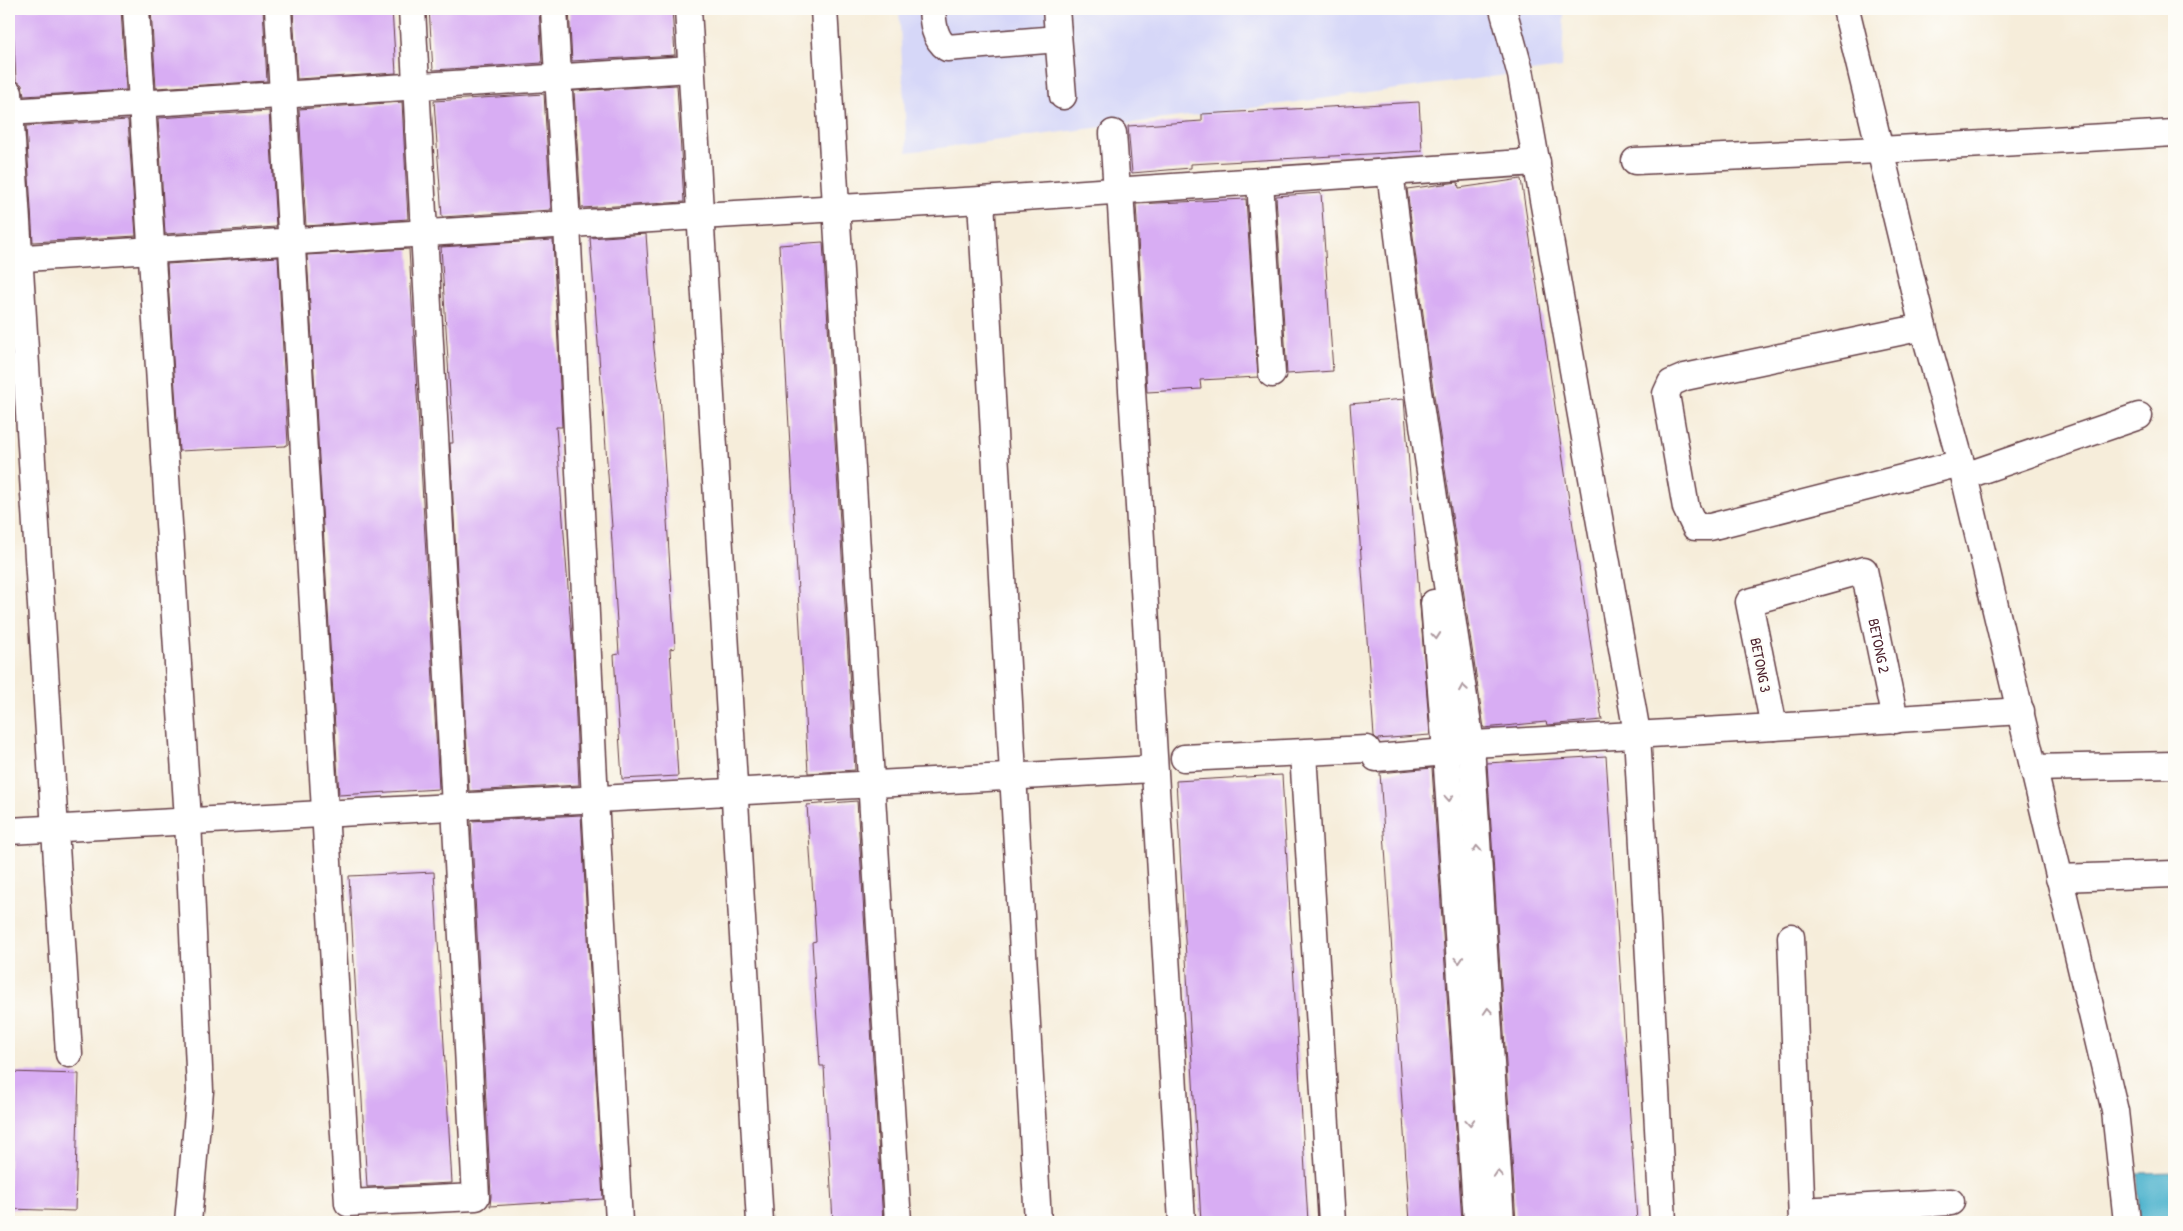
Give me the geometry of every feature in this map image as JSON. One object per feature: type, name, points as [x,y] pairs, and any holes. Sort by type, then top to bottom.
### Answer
[{"type":"street","points":[[136,9],[188,820],[200,1091],[188,1222]]},
{"type":"street","points":[[278,9],[290,241],[348,1203],[476,1197],[412,9]]},
{"type":"street","points":[[554,9],[619,1222]]},
{"type":"street","points":[[688,9],[736,792],[760,1222]]},
{"type":"street","points":[[824,9],[898,1222]]},
{"type":"street","points":[[932,9],[934,29],[942,44],[947,48],[1058,39]]},
{"type":"street","points":[[1056,9],[1063,96]]},
{"type":"street","points":[[1503,9],[1521,75],[1537,162],[1637,740],[1663,1222]]},
{"type":"street","points":[[1846,9],[1923,327],[1963,470],[2021,711],[2058,878],[2115,1111],[2127,1222]]},
{"type":"street","points":[[70,1054],[14,259],[9,106],[142,104],[691,69]]},
{"type":"street","points":[[1114,133],[1182,1222]]},
{"type":"street","points":[[1635,161],[1880,150],[2174,133]]},
{"type":"street","points":[[14,259],[982,200],[1537,162]]},
{"type":"street","points":[[1390,172],[1416,378],[1471,751],[1501,1222]]},
{"type":"street","points":[[1260,181],[1272,374]]},
{"type":"street","points":[[982,200],[1038,1222]]},
{"type":"street","points":[[1923,327],[1685,377],[1671,383],[1666,394],[1686,508],[1695,527],[1710,527],[1963,470],[2139,416]]},
{"type":"street","points":[[1416,378],[1446,752],[1477,1222]]},
{"type":"street","name":"BETONG 3","points":[[1774,728],[1749,602],[1864,570]]},
{"type":"street","name":"BETONG 2","points":[[1864,570],[1895,720]]},
{"type":"street","points":[[1184,758],[1303,753],[1372,754],[1471,751],[2021,711]]},
{"type":"street","points":[[1303,753],[1332,1222]]},
{"type":"street","points":[[2033,768],[2174,764]]},
{"type":"street","points":[[9,831],[455,805],[595,800],[1154,769]]},
{"type":"street","points":[[2058,878],[2174,874]]},
{"type":"street","points":[[1791,937],[1802,1217],[1952,1202]]},
{"type":"shaded area","points":[[899,9],[1564,9],[1562,68],[907,152]]},
{"type":"water","points":[[2174,1172],[2174,1222],[2140,1222],[2137,1173]]},
{"type":"building","points":[[12,9],[121,9],[126,90],[24,96],[22,85],[16,80]]},
{"type":"building","points":[[151,9],[263,9],[267,81],[156,88]]},
{"type":"building","points":[[293,9],[392,9],[396,73],[297,79]]},
{"type":"building","points":[[429,9],[539,9],[542,63],[433,70]]},
{"type":"building","points":[[569,9],[672,9],[675,55],[572,61]]},
{"type":"building","points":[[677,85],[684,202],[581,208],[574,91]]},
{"type":"building","points":[[544,94],[551,210],[442,217],[434,101]]},
{"type":"building","points":[[402,102],[408,219],[306,226],[299,109]]},
{"type":"building","points":[[1419,102],[1422,151],[1191,164],[1191,168],[1132,173],[1128,126],[1202,121],[1202,114]]},
{"type":"building","points":[[269,111],[276,227],[165,234],[158,118]]},
{"type":"building","points":[[128,120],[136,236],[33,242],[26,126]]},
{"type":"building","points":[[1521,179],[1602,720],[1547,725],[1546,722],[1484,728],[1431,376],[1407,189],[1458,182],[1459,188]]},
{"type":"building","points":[[1321,193],[1333,371],[1287,374],[1276,196]]},
{"type":"building","points":[[1246,199],[1258,377],[1200,380],[1201,389],[1147,392],[1136,204]]},
{"type":"building","points":[[646,234],[654,349],[660,395],[668,520],[675,648],[670,649],[678,776],[622,779],[614,655],[619,654],[612,527],[590,238]]},
{"type":"building","points":[[553,240],[562,427],[556,427],[573,653],[579,785],[469,791],[450,443],[453,443],[441,247]]},
{"type":"building","points":[[823,242],[855,770],[808,773],[779,245]]},
{"type":"building","points":[[409,249],[439,789],[339,795],[307,255]]},
{"type":"building","points":[[278,257],[288,444],[285,446],[179,451],[167,264]]},
{"type":"building","points":[[1404,399],[1430,735],[1377,739],[1374,736],[1350,404]]},
{"type":"building","points":[[1606,756],[1637,1222],[1516,1222],[1487,763]]},
{"type":"building","points":[[1432,768],[1462,1222],[1410,1222],[1380,773]]},
{"type":"building","points":[[1282,775],[1308,1222],[1201,1222],[1176,781]]},
{"type":"building","points":[[857,801],[883,1222],[833,1222],[824,1066],[820,1066],[812,942],[816,941],[807,805]]},
{"type":"building","points":[[581,815],[603,1199],[490,1206],[471,821]]},
{"type":"building","points":[[434,872],[452,1183],[367,1187],[349,876]]},
{"type":"building","points":[[9,1072],[79,1074],[75,1211],[9,1209]]}]
